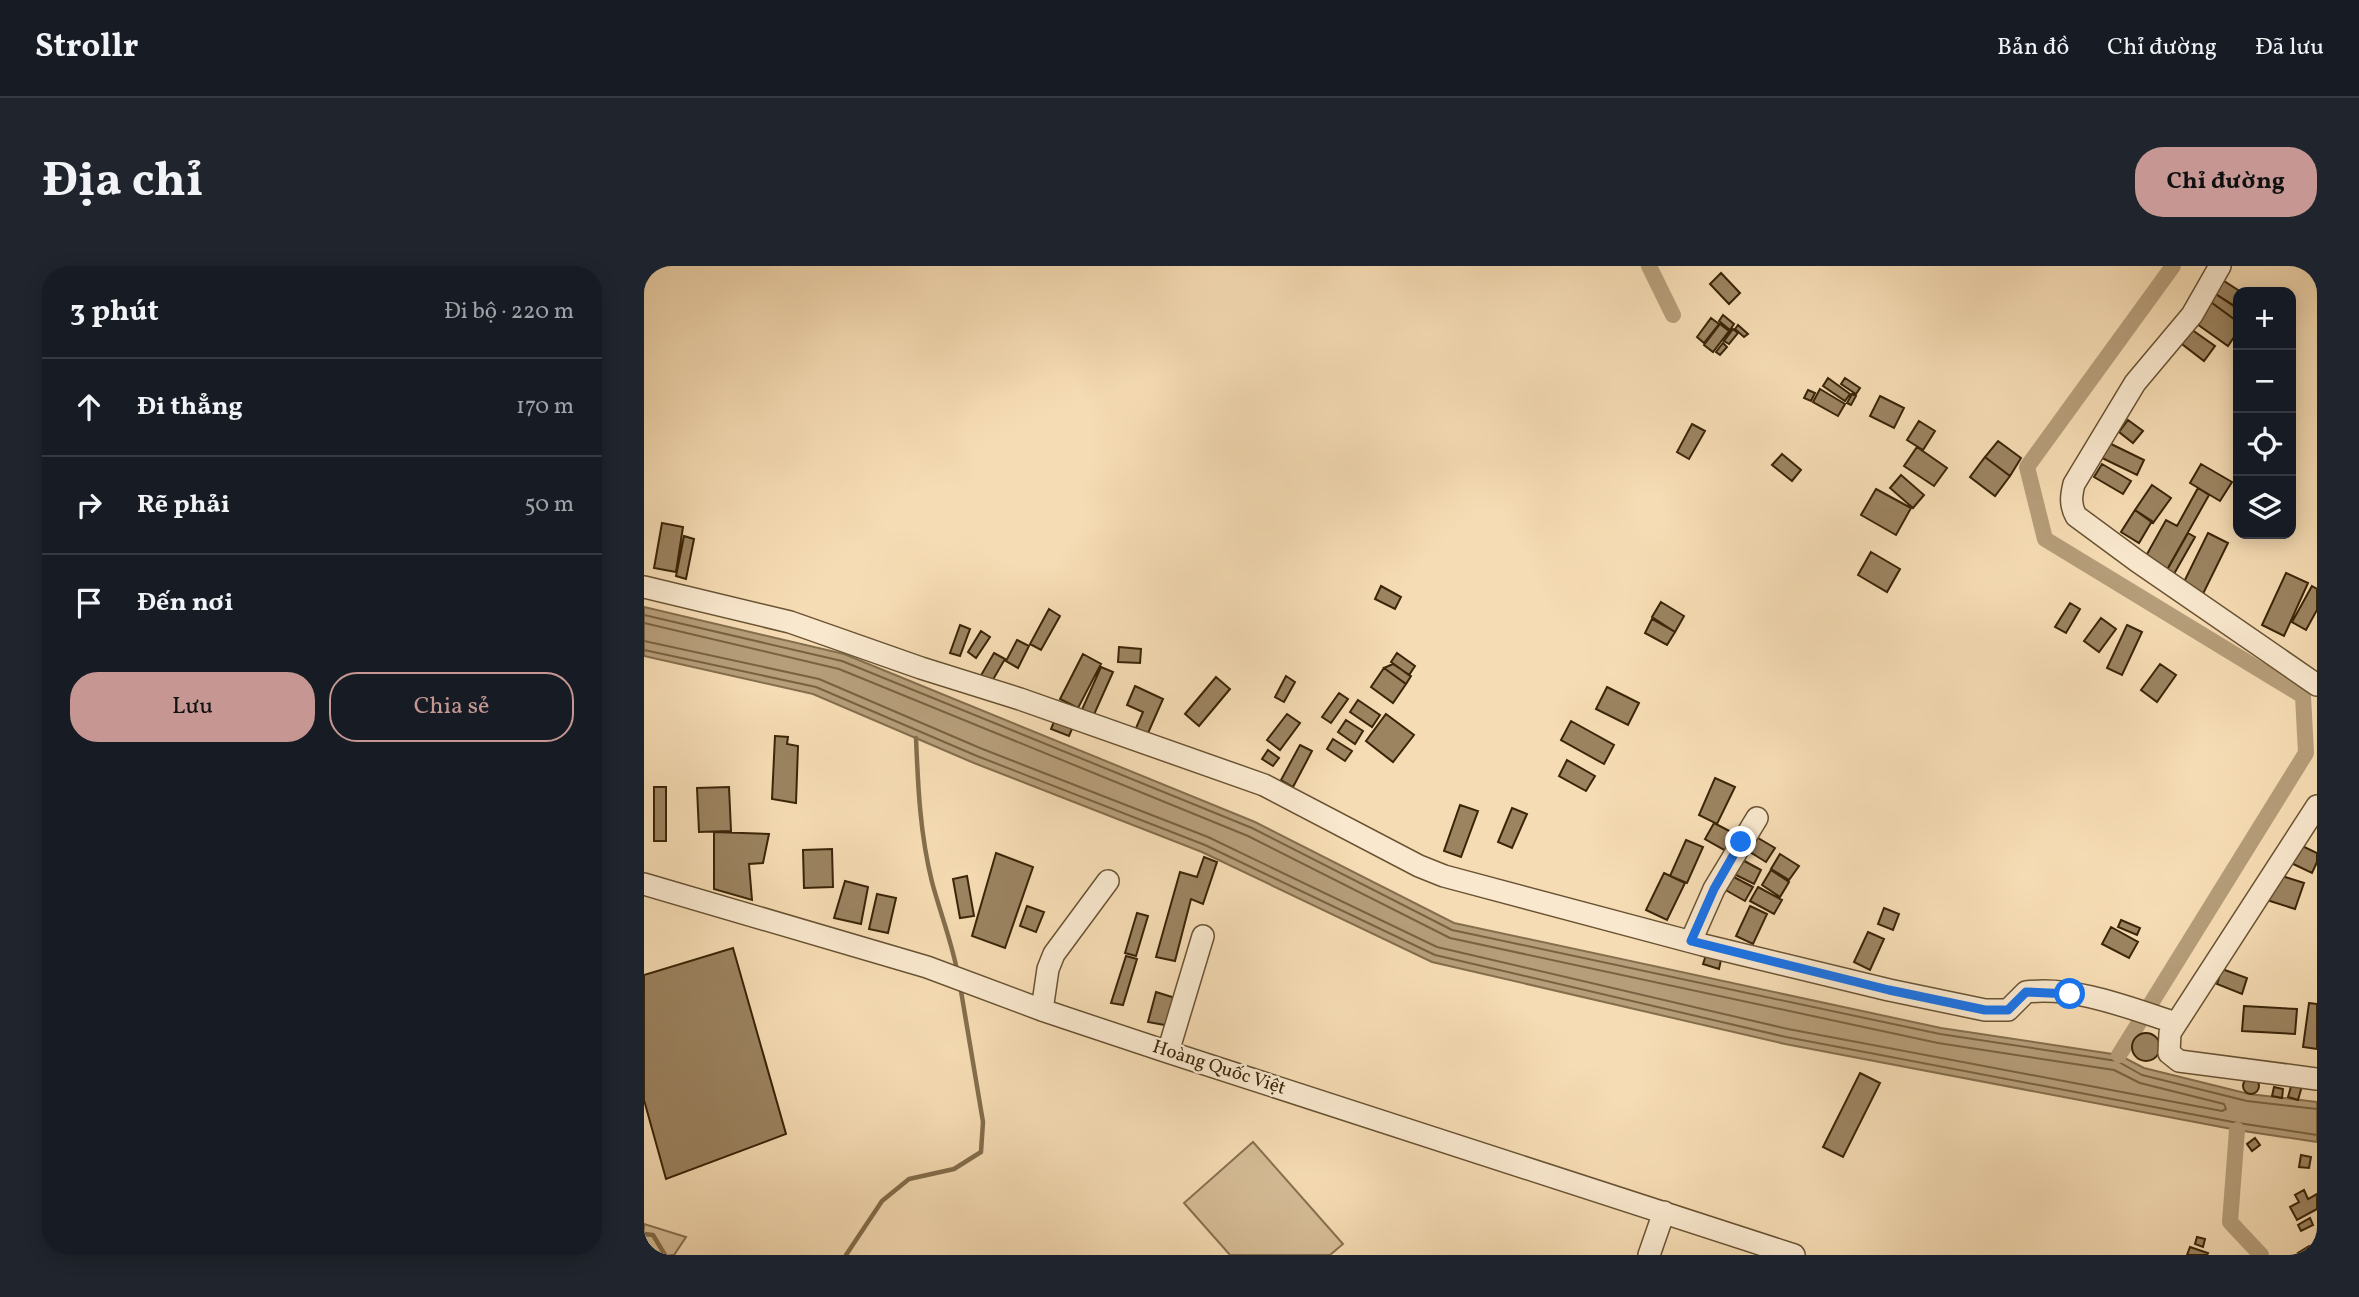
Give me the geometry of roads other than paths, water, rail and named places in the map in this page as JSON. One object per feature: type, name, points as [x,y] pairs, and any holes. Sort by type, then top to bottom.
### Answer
[{"type":"street","points":[[2220,266],[2192,315],[2135,383],[2074,484],[2072,509],[2076,516],[2137,561],[2317,685]]},
{"type":"street","points":[[644,587],[790,622],[1264,785],[1419,866],[1444,876],[1691,941],[1889,990],[1985,1010],[2008,1010],[2026,992],[2041,991],[2086,996],[2176,1023]]},
{"type":"street","points":[[2317,806],[2170,1033],[2169,1053],[2179,1061],[2317,1080]]},
{"type":"street","points":[[1691,941],[1714,889],[1757,818]]},
{"type":"street","points":[[1042,1010],[1048,969],[1054,954],[1108,881]]},
{"type":"street","name":"Hoàng Quốc Việt","points":[[644,884],[927,967],[1042,1010],[1168,1052],[1794,1255]]},
{"type":"street","points":[[1168,1052],[1203,936]]},
{"type":"street","points":[[1649,1255],[1664,1212]]},
{"type":"water","points":[[644,607],[844,654],[1255,822],[1454,923],[1941,1028],[2119,1055],[2144,1068],[2249,1094],[2317,1102],[2317,1142],[2237,1130],[1785,1044],[1432,962],[1202,852],[974,763],[813,694],[644,656]]},
{"type":"waterway","points":[[1649,266],[1673,315]]},
{"type":"waterway","points":[[2119,1055],[2306,753],[2303,696],[2045,539],[2027,467],[2173,266]]},
{"type":"waterway","points":[[916,738],[925,846],[932,882],[957,970]]},
{"type":"waterway","points":[[846,1255],[882,1201],[909,1179],[954,1169],[981,1152],[983,1122],[960,985]]},
{"type":"waterway","points":[[2237,1130],[2230,1222],[2261,1255]]},
{"type":"waterway","points":[[644,1234],[653,1235],[665,1255]]}]
